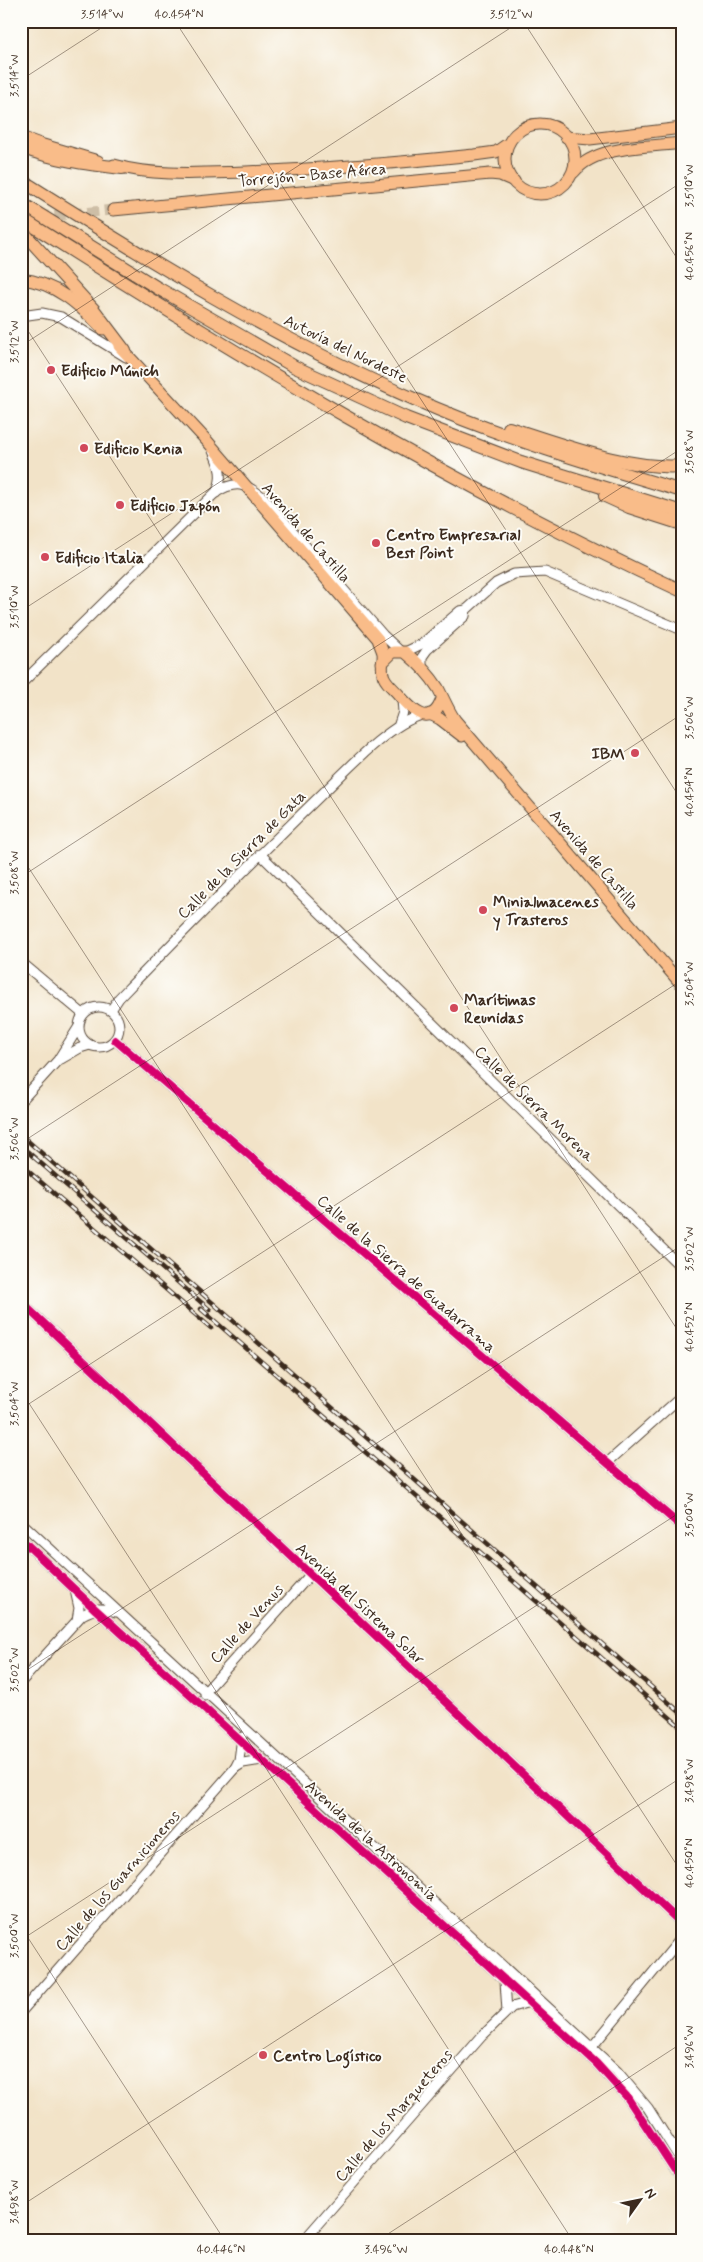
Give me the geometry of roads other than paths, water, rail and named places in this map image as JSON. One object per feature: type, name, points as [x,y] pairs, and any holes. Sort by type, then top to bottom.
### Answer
[{"type":"highway","points":[[21,146],[38,153],[80,163],[122,168]]},
{"type":"highway","name":"Autovía del Nordeste","points":[[21,180],[166,272],[304,348],[414,399],[528,443],[682,491]]},
{"type":"highway","points":[[21,203],[156,287],[295,367],[406,418],[559,475],[682,512]]},
{"type":"highway","points":[[21,218],[147,299],[395,445],[513,508],[682,592]]},
{"type":"highway","points":[[21,230],[94,310],[125,351]]},
{"type":"highway","points":[[414,399],[596,454],[641,464],[682,466]]},
{"type":"highway","points":[[559,475],[629,507],[682,524]]},
{"type":"main road","points":[[574,172],[575,153],[566,137],[555,128],[542,124],[521,129],[506,145],[504,161],[514,181],[530,193],[549,194],[565,186],[581,163],[593,156],[619,150],[682,143]]},
{"type":"main road","points":[[566,137],[590,139],[682,128]]},
{"type":"main road","name":"Torrejón - Base Aérea","points":[[21,137],[122,168],[207,173],[314,169],[474,156],[496,152],[506,145]]},
{"type":"main road","name":"Torrejón - Base Aérea","points":[[113,210],[490,174],[500,175],[514,181]]},
{"type":"main road","points":[[21,279],[46,285],[61,292],[91,317],[125,351],[246,486]]},
{"type":"main road","name":"Avenida de Castilla","points":[[246,486],[378,639],[383,653],[382,663],[385,679],[402,699],[415,713],[426,714],[440,719],[484,755]]},
{"type":"main road","points":[[382,663],[393,652],[403,652]]},
{"type":"main road","name":"Avenida de Castilla","points":[[403,652],[436,685],[455,720],[682,985]]},
{"type":"main road","points":[[426,714],[435,710],[442,699]]},
{"type":"street","points":[[21,316],[42,313],[61,317],[136,363]]},
{"type":"street","points":[[208,442],[221,475],[220,483],[215,493]]},
{"type":"street","points":[[21,684],[215,493],[232,484],[246,486]]},
{"type":"street","name":"Avenida de Castilla","points":[[246,486],[264,498],[382,635],[403,652]]},
{"type":"street","points":[[403,652],[422,644],[460,611],[466,610],[496,583],[514,574],[546,572],[682,630]]},
{"type":"street","points":[[422,669],[422,657],[426,650],[465,616],[466,610]]},
{"type":"street","points":[[399,724],[403,712],[402,699]]},
{"type":"street","name":"Calle de la Sierra de Gata","points":[[111,1010],[119,998],[260,854],[345,772],[399,724],[426,714]]},
{"type":"street","name":"Calle de Sierra Morena","points":[[260,854],[682,1268]]},
{"type":"street","points":[[21,962],[83,1014]]},
{"type":"street","points":[[21,1101],[58,1060],[78,1028],[83,1014],[90,1008],[98,1006],[111,1010],[119,1024],[119,1032],[115,1040],[108,1045],[98,1047],[90,1045],[84,1040],[78,1028]]},
{"type":"street","name":"Calle de la Sierra de Guadarrama","points":[[115,1040],[682,1527]]},
{"type":"street","points":[[58,1060],[80,1048],[90,1045]]},
{"type":"street","name":"Avenida del Sistema Solar","points":[[21,1302],[682,1924]]},
{"type":"street","points":[[607,1463],[682,1396]]},
{"type":"street","name":"Avenida de la Astronomía","points":[[21,1522],[592,2048],[633,2088],[682,2162]]},
{"type":"street","name":"Avenida de la Astronomía","points":[[21,1539],[596,2064],[627,2097],[682,2181]]},
{"type":"street","name":"Calle de Venus","points":[[206,1691],[310,1575]]},
{"type":"street","points":[[75,1590],[79,1608],[77,1620]]},
{"type":"street","points":[[21,1682],[77,1620],[95,1608],[115,1612],[127,1619]]},
{"type":"street","points":[[183,1688],[195,1692],[206,1691],[206,1709]]},
{"type":"street","name":"Calle de los Guarnicioneros","points":[[21,2012],[235,1768],[239,1760],[243,1726]]},
{"type":"street","points":[[235,1768],[243,1763],[262,1760]]},
{"type":"street","points":[[596,2064],[591,2052],[592,2048],[682,1937]]},
{"type":"street","points":[[505,1982],[507,2010],[518,2004],[543,2002]]},
{"type":"street","name":"Calle de los Marqueteros","points":[[304,2241],[482,2036],[497,2024],[507,2010]]},
{"type":"street","points":[[568,2039],[583,2047],[592,2048]]},
{"type":"tunnel","points":[[38,217],[113,210]]},
{"type":"railway","points":[[21,1135],[682,1714]]},
{"type":"railway","points":[[21,1146],[210,1310]]},
{"type":"railway","points":[[21,1165],[211,1328]]},
{"type":"railway","points":[[201,1309],[682,1728]]},
{"type":"place","name":"Edificio Múnich","points":[[51,370]]},
{"type":"place","name":"Edificio Kenia","points":[[84,448]]},
{"type":"place","name":"Edificio Japón","points":[[120,505]]},
{"type":"place","name":"Centro Empresarial Best Point","points":[[376,543]]},
{"type":"place","name":"Edificio Italia","points":[[45,557]]},
{"type":"place","name":"IBM","points":[[635,753]]},
{"type":"place","name":"Minialmacenes y Trasteros","points":[[483,910]]},
{"type":"place","name":"Marítimas Reunidas","points":[[454,1008]]},
{"type":"place","name":"Centro Logístico","points":[[263,2055]]}]
